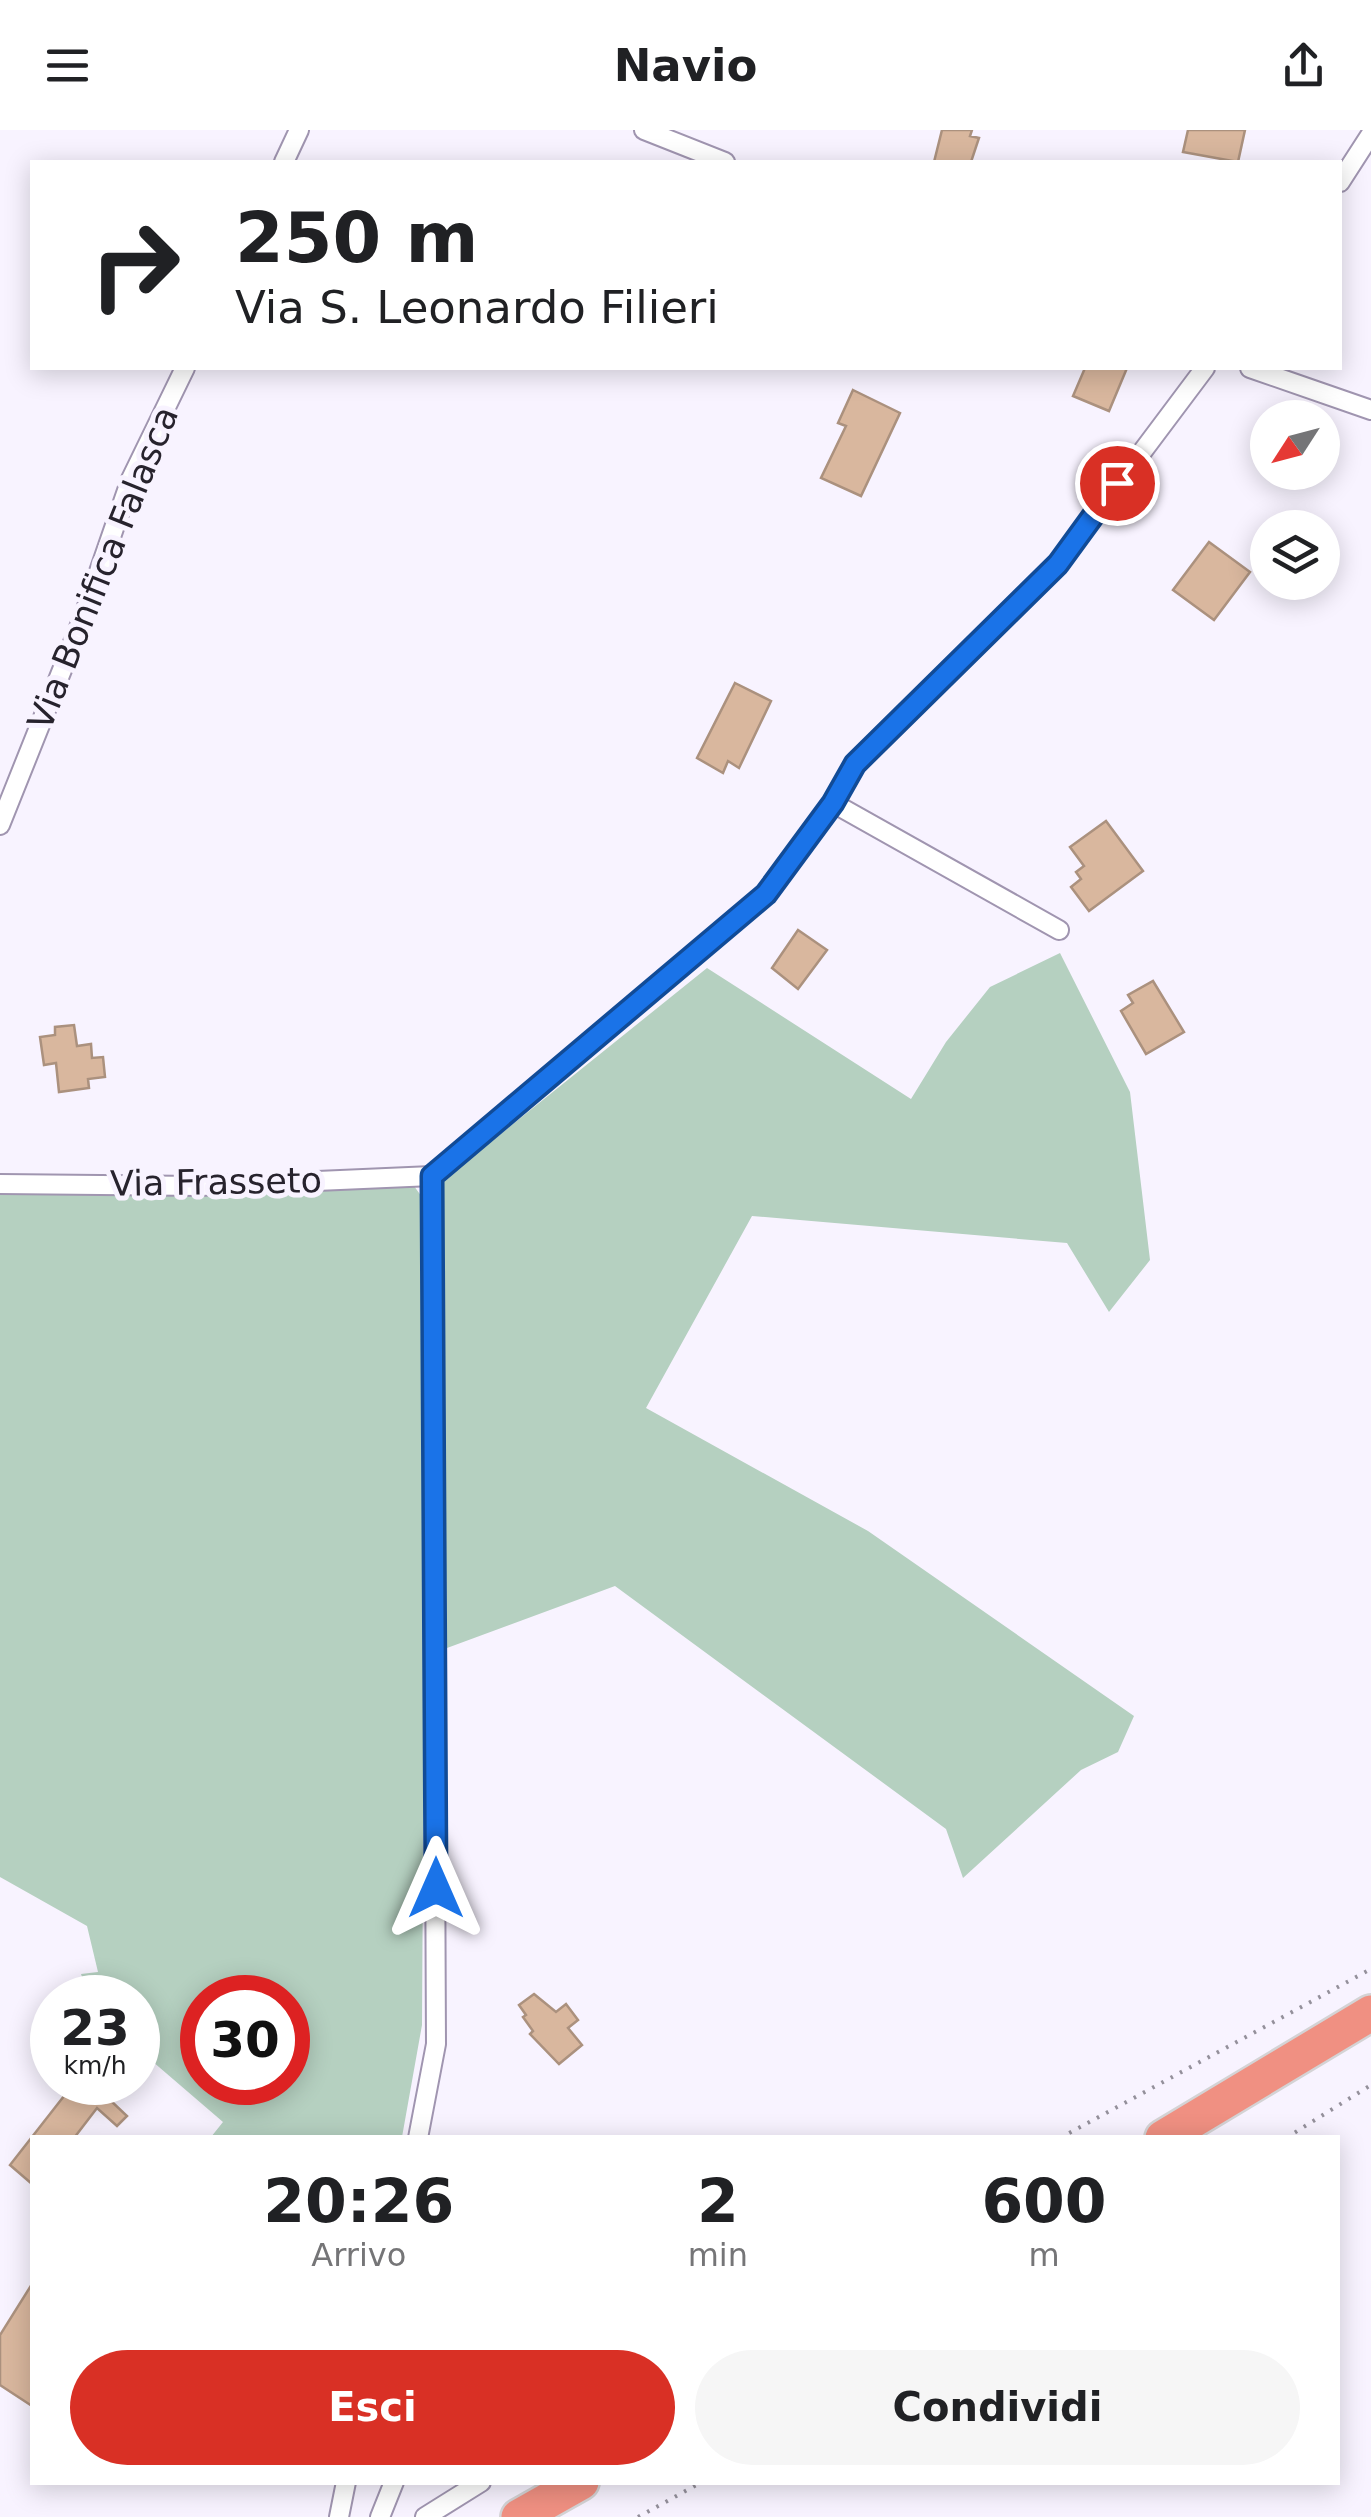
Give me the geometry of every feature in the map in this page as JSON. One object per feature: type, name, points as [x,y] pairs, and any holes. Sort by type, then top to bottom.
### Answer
[{"type":"highway","points":[[1169,2135],[1371,2013]]},
{"type":"highway","points":[[519,2517],[576,2485]]},
{"type":"street","points":[[285,160],[299,130]]},
{"type":"street","points":[[644,130],[719,160]]},
{"type":"street","points":[[1342,179],[1371,134]]},
{"type":"street","name":"Via Bonifica Falasca","points":[[0,825],[84,615],[131,479],[184,370]]},
{"type":"street","points":[[419,2135],[436,2044],[432,1176],[766,894],[833,803],[855,764],[1058,564],[1204,370]]},
{"type":"street","points":[[1256,370],[1371,410]]},
{"type":"street","points":[[833,803],[1059,930]]},
{"type":"street","name":"Via Frasseto","points":[[0,1184],[200,1186],[432,1176]]},
{"type":"street","points":[[339,2517],[345,2485]]},
{"type":"street","points":[[380,2517],[393,2485]]},
{"type":"street","points":[[425,2517],[476,2485]]},
{"type":"path","points":[[1066,2135],[1371,1969]]},
{"type":"path","points":[[1291,2135],[1371,2085]]},
{"type":"path","points":[[638,2517],[697,2485]]},
{"type":"green space","points":[[1060,953],[1130,1092],[1150,1260],[1109,1312],[1067,1243],[752,1216],[646,1408],[868,1531],[1134,1716],[1118,1752],[1081,1770],[963,1878],[946,1829],[615,1586],[447,1648],[441,1182],[707,968],[911,1099],[946,1042],[990,987]]},
{"type":"green space","points":[[395,1182],[414,1186],[427,1204],[422,2025],[402,2135],[213,2135],[223,2122],[203,2105],[310,2105],[310,1975],[180,1975],[180,2085],[160,2068],[160,1975],[81,1975],[98,1972],[87,1926],[0,1877],[0,1190]]},
{"type":"building","points":[[942,130],[972,130],[970,136],[979,138],[972,160],[934,160]]},
{"type":"building","points":[[1188,130],[1245,130],[1238,160],[1183,152]]},
{"type":"building","points":[[1084,370],[1126,370],[1109,411],[1073,396]]},
{"type":"building","points":[[853,390],[900,413],[861,496],[821,478],[846,426],[838,423]]},
{"type":"building","points":[[1209,542],[1250,572],[1214,620],[1173,590]]},
{"type":"building","points":[[735,683],[771,701],[739,768],[728,761],[723,773],[697,758]]},
{"type":"building","points":[[1106,821],[1143,871],[1089,911],[1071,887],[1081,879],[1076,872],[1084,866],[1070,847]]},
{"type":"building","points":[[798,930],[827,950],[798,989],[772,968]]},
{"type":"building","points":[[1153,981],[1184,1032],[1146,1054],[1121,1011],[1133,1003],[1128,995]]},
{"type":"building","points":[[74,1025],[77,1046],[91,1044],[92,1058],[103,1057],[105,1077],[88,1079],[89,1088],[59,1092],[56,1063],[44,1065],[40,1037],[55,1035],[55,1027]]},
{"type":"building","points":[[534,1994],[556,2012],[566,2004],[578,2020],[568,2028],[582,2045],[559,2064],[530,2034],[533,2031],[523,2017],[526,2015],[519,2005]]},
{"type":"building","points":[[57,2105],[115,2105],[127,2116],[117,2126],[97,2108],[76,2135],[33,2135]]},
{"type":"building","points":[[30,2139],[30,2182],[10,2165]]},
{"type":"building","points":[[30,2287],[30,2405],[0,2385],[0,2335]]},
{"type":"route","points":[[436,1888],[436,1341],[432,1176],[766,894],[833,803],[855,764],[1058,564],[1117,483]]}]
